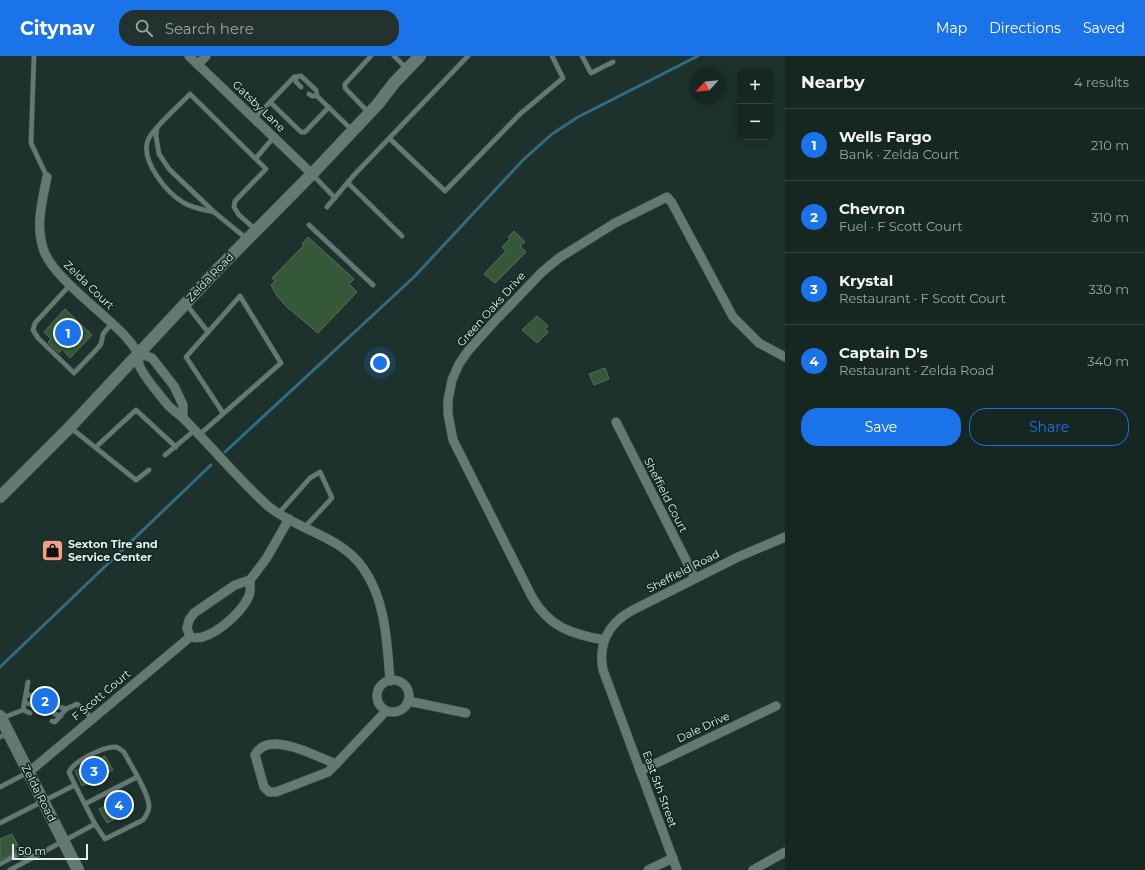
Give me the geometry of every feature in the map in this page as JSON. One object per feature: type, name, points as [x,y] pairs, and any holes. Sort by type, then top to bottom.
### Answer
[{"type":"main road","name":"Zelda Road","points":[[0,497],[70,427],[246,239],[353,131],[420,56]]},
{"type":"main road","name":"Zelda Road","points":[[1,717],[4,735],[29,772],[78,870]]},
{"type":"street","name":"Gatsby Lane","points":[[189,56],[312,174]]},
{"type":"street","points":[[198,64],[206,56]]},
{"type":"street","name":"Zelda Court","points":[[47,177],[39,222],[40,238],[47,257],[54,269],[112,323],[125,336],[138,353]]},
{"type":"street","name":"Green Oaks Drive","points":[[604,640],[559,627],[541,612],[532,596],[453,440],[448,422],[448,400],[452,380],[459,364],[494,322],[542,272],[559,258],[615,223],[667,197],[672,203],[733,317],[759,343],[785,357]]},
{"type":"street","points":[[183,418],[183,405],[174,386],[152,358],[138,353],[140,367],[168,405],[183,418],[217,455],[270,507],[304,528],[327,539],[354,557],[367,574],[380,608],[386,635],[390,681]]},
{"type":"street","name":"Sheffield Court","points":[[616,422],[695,578]]},
{"type":"street","points":[[250,580],[250,594],[240,610],[223,626],[205,638],[195,639],[190,637],[186,628],[194,613],[234,585],[250,580],[266,559],[289,519]]},
{"type":"street","name":"Sheffield Road","points":[[604,640],[612,625],[621,617],[738,557],[785,537]]},
{"type":"street","name":"F Scott Court","points":[[29,772],[190,637]]},
{"type":"street","name":"East 5th Street","points":[[604,640],[602,654],[603,670],[677,870]]},
{"type":"street","points":[[390,681],[398,681],[403,684],[408,693],[408,701],[400,710],[391,712],[386,710],[379,703],[377,693],[383,684],[390,681]]},
{"type":"street","points":[[408,701],[466,713]]},
{"type":"street","name":"Dale Drive","points":[[640,770],[776,706]]},
{"type":"street","points":[[336,764],[284,744],[265,745],[259,749],[256,755],[264,787],[272,792],[328,772],[336,764],[373,726],[386,710]]},
{"type":"street","points":[[752,870],[785,852]]},
{"type":"street","points":[[648,870],[672,858]]},
{"type":"lane","points":[[34,56],[31,143],[47,177]]},
{"type":"lane","points":[[370,113],[345,88],[345,84],[371,56]]},
{"type":"lane","points":[[394,56],[408,69]]},
{"type":"lane","points":[[327,207],[468,56]]},
{"type":"lane","points":[[390,139],[445,190],[520,114],[563,78],[552,56]]},
{"type":"lane","points":[[582,56],[591,73],[613,62]]},
{"type":"lane","points":[[254,119],[294,77],[301,76],[316,90],[317,96]]},
{"type":"lane","points":[[296,77],[296,82],[301,87]]},
{"type":"lane","points":[[214,212],[194,208],[162,184],[151,165],[147,148],[150,135],[190,94],[266,169],[235,201],[235,210],[256,230]]},
{"type":"lane","points":[[309,94],[312,96],[317,96],[353,131]]},
{"type":"lane","points":[[270,102],[301,132],[305,132],[329,107]]},
{"type":"lane","points":[[158,128],[156,136],[157,146],[163,162],[214,212],[246,239]]},
{"type":"lane","points":[[256,158],[274,138]]},
{"type":"lane","points":[[312,174],[335,198]]},
{"type":"lane","points":[[348,183],[402,236]]},
{"type":"lane","points":[[309,225],[373,285]]},
{"type":"lane","points":[[70,284],[35,323],[33,330],[74,373],[101,344],[103,334],[112,323]]},
{"type":"lane","points":[[165,455],[223,413],[281,363],[240,296],[186,358],[223,413]]},
{"type":"lane","points":[[185,303],[208,332]]},
{"type":"lane","points":[[96,448],[136,410],[176,447]]},
{"type":"lane","points":[[70,427],[136,480],[149,470]]},
{"type":"lane","points":[[279,513],[310,478],[320,472],[332,498],[304,528]]},
{"type":"lane","points":[[23,710],[28,682]]},
{"type":"lane","points":[[26,694],[35,698]]},
{"type":"lane","points":[[24,702],[32,705]]},
{"type":"lane","points":[[52,721],[55,722],[66,709],[77,704],[92,718]]},
{"type":"lane","points":[[58,706],[66,709]]},
{"type":"lane","points":[[1,717],[23,710],[30,713]]},
{"type":"lane","points":[[55,714],[61,716]]},
{"type":"lane","points":[[111,747],[118,747],[124,752],[137,777],[148,799],[149,808],[143,820],[105,839],[95,824],[75,785],[69,772],[71,768],[86,758],[111,747]]},
{"type":"lane","points":[[0,787],[29,772]]},
{"type":"lane","points":[[85,804],[137,777]]},
{"type":"lane","points":[[0,823],[75,785]]},
{"type":"lane","points":[[10,870],[95,824]]},
{"type":"lane","points":[[0,864],[20,853],[36,857]]},
{"type":"building","points":[[514,231],[525,242],[520,246],[526,252],[495,283],[484,274],[506,251],[502,247],[510,239],[508,237]]},
{"type":"building","points":[[308,237],[354,279],[349,284],[357,292],[318,333],[287,307],[277,296],[271,285],[275,281],[272,278],[304,245],[302,244]]},
{"type":"building","points":[[65,309],[92,335],[70,358],[62,349],[59,353],[48,342],[51,339],[44,332]]},
{"type":"building","points":[[537,316],[548,326],[545,329],[548,332],[537,343],[522,330]]},
{"type":"building","points":[[605,368],[609,379],[594,385],[589,374]]},
{"type":"building","points":[[105,756],[113,770],[82,786],[75,771]]},
{"type":"building","points":[[126,795],[134,810],[107,823],[99,809]]},
{"type":"building","points":[[12,834],[20,849],[0,860],[0,839]]},
{"type":"waterway","points":[[225,452],[414,277],[523,160],[552,134],[578,117],[698,56]]},
{"type":"waterway","points":[[0,667],[211,465]]},
{"type":"place","name":"Wells Fargo","points":[[68,333]]},
{"type":"place","name":"Sexton Tire and Service Center","points":[[52,550]]},
{"type":"place","name":"Chevron","points":[[45,701]]},
{"type":"place","name":"Krystal","points":[[94,771]]},
{"type":"place","name":"Captain D's","points":[[119,805]]}]
